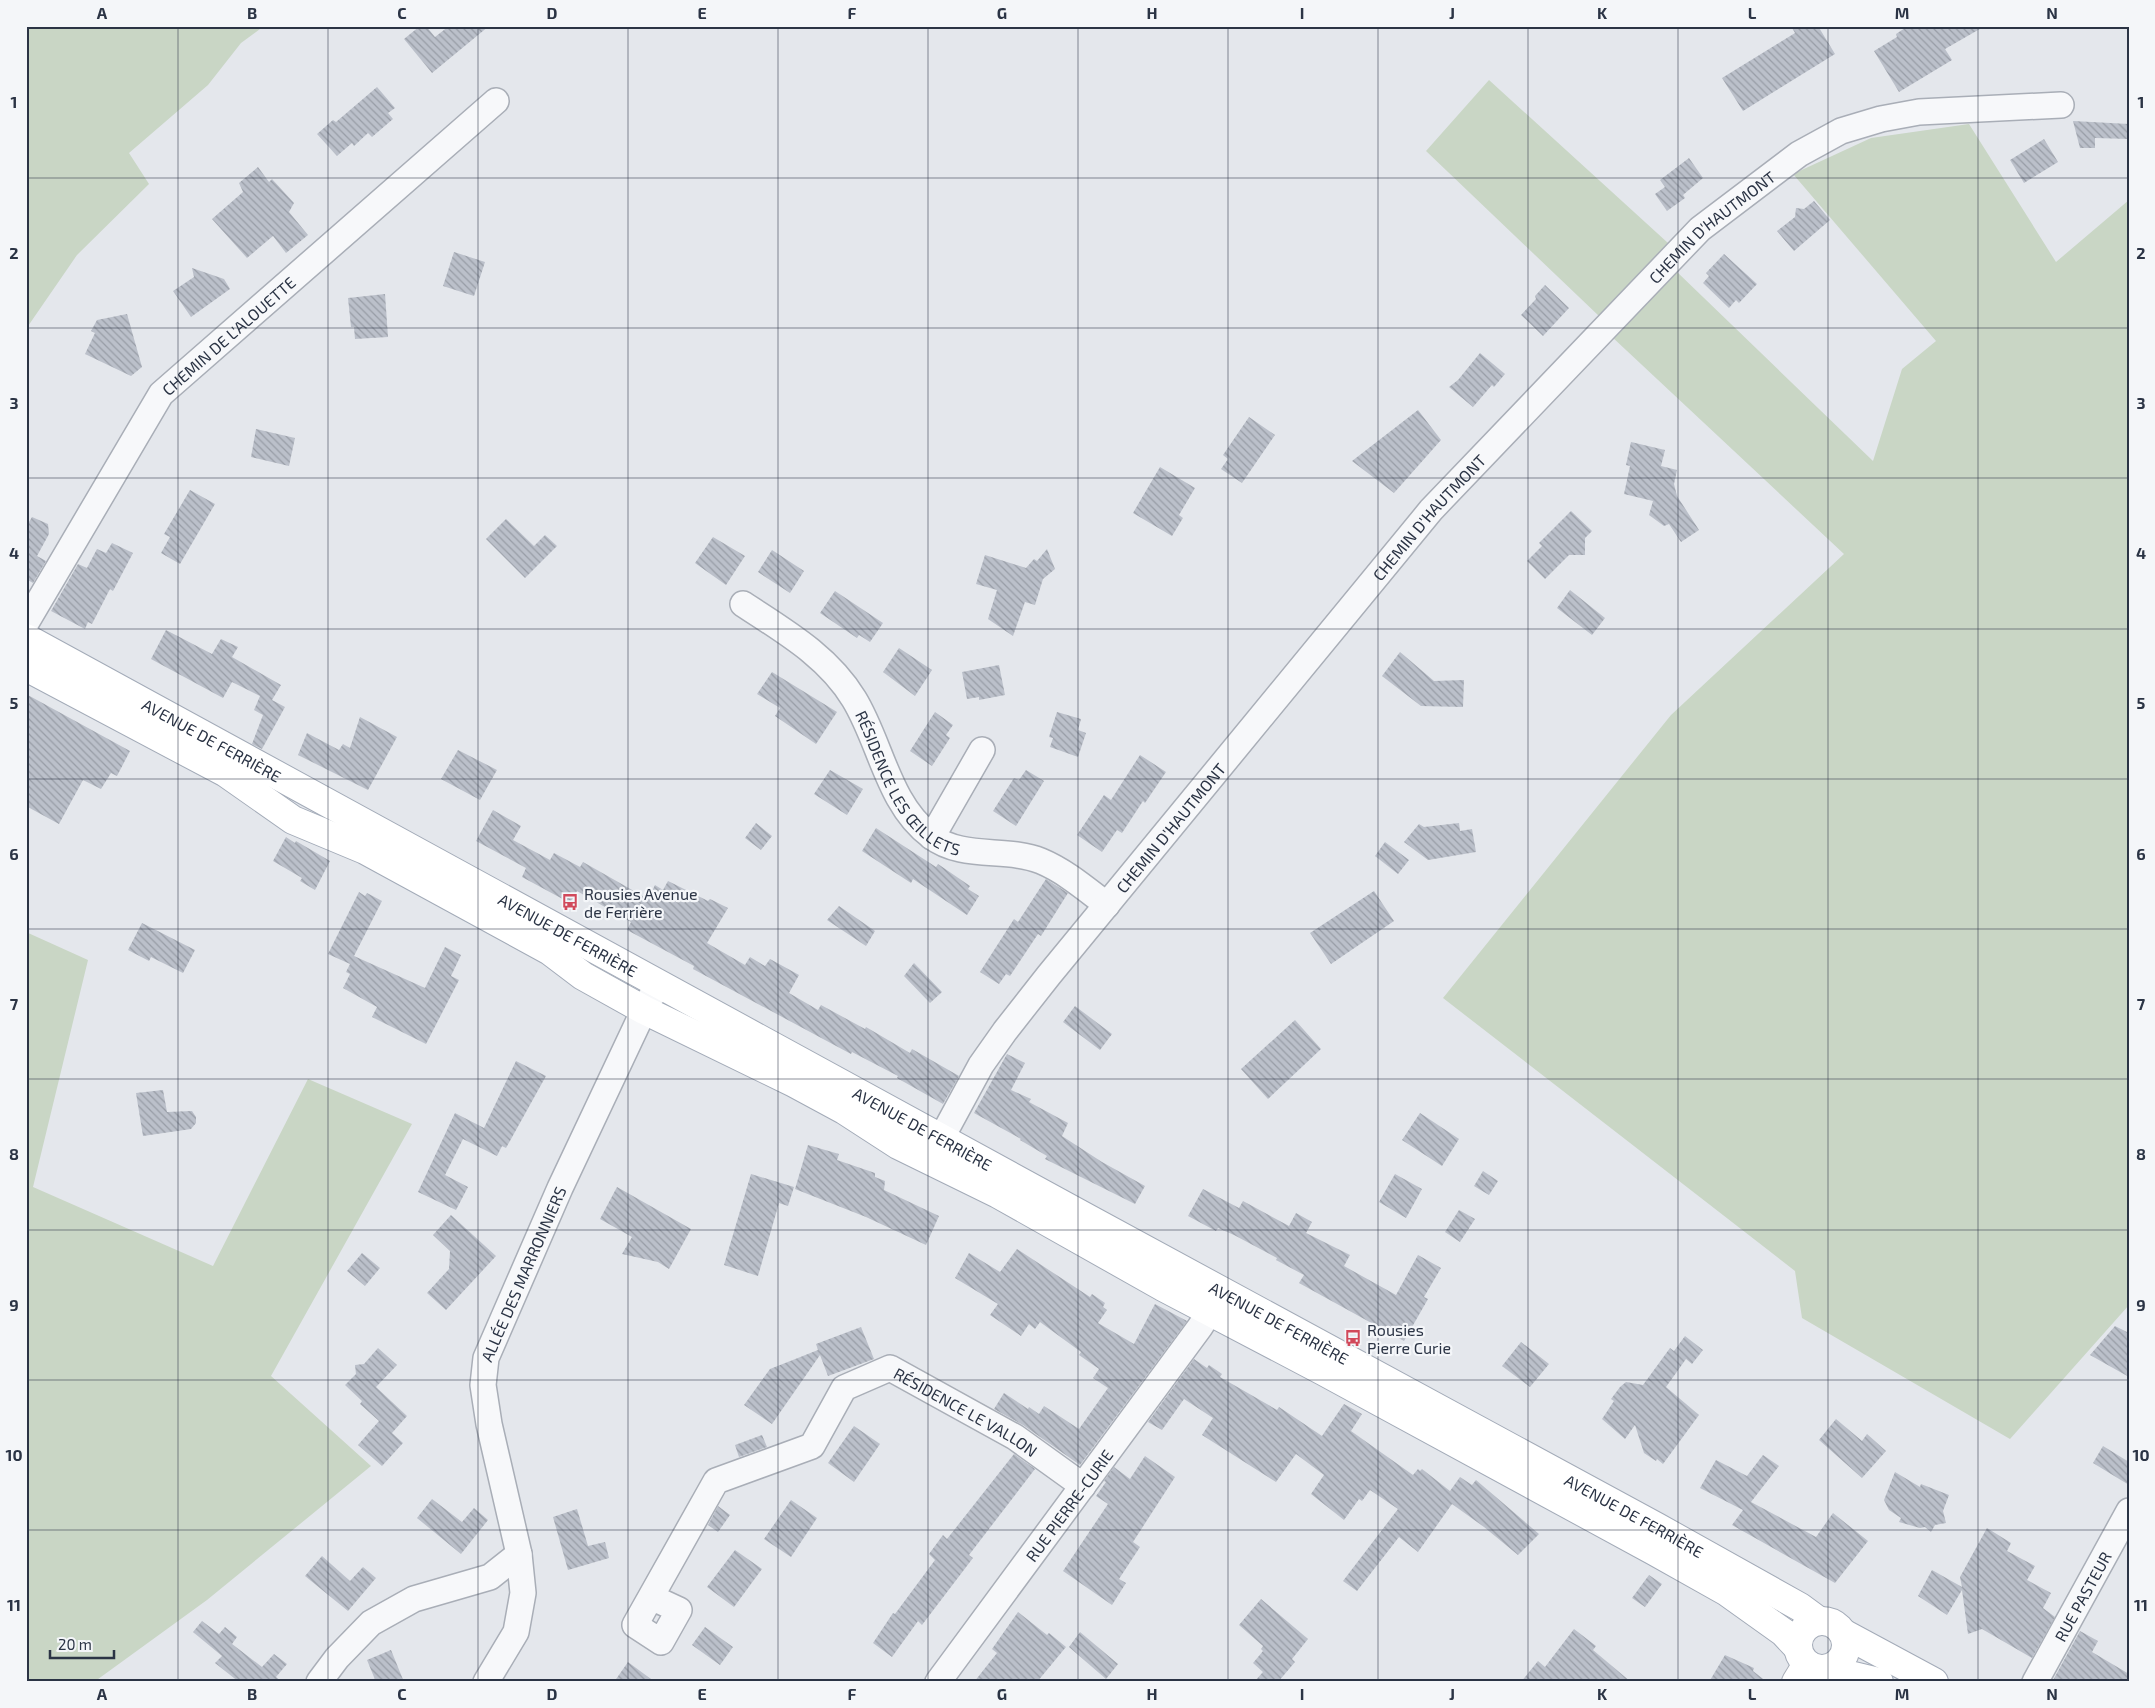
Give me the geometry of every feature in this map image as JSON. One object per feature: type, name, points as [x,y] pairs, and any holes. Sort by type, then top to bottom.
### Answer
[{"type":"main road","name":"AVENUE DE FERRIÈRE","points":[[26,638],[639,973],[652,1000],[794,1084],[844,1110],[912,1152],[998,1194],[1163,1287],[1657,1527],[1800,1607],[1819,1621]]},
{"type":"main road","name":"AVENUE DE FERRIÈRE","points":[[26,667],[226,773],[293,820],[365,850],[550,951],[583,976],[652,1000],[942,1137],[1211,1310],[1727,1592],[1783,1632],[1807,1666]]},
{"type":"main road","points":[[1807,1666],[1798,1640],[1806,1627],[1819,1621],[1833,1623],[1843,1633],[1934,1682]]},
{"type":"main road","points":[[1807,1666],[1833,1667],[1844,1657],[1846,1642],[1843,1633]]},
{"type":"main road","points":[[1807,1666],[1879,1682]]},
{"type":"street","name":"CHEMIN DE L'ALOUETTE","points":[[26,624],[161,394],[496,101]]},
{"type":"street","name":"CHEMIN D'HAUTMONT","points":[[942,1137],[981,1065],[1005,1031],[1431,510],[1700,229],[1799,154],[1841,132],[1881,119],[1919,112],[2000,106],[2062,105]]},
{"type":"street","name":"RÉSIDENCE LES ŒILLETS","points":[[743,604],[808,648],[836,674],[855,699],[900,799],[916,822],[932,837],[952,846],[978,851],[1004,852],[1040,860],[1068,876],[1107,905]]},
{"type":"street","points":[[932,837],[982,750]]},
{"type":"street","name":"ALLÉE DES MARRONNIERS","points":[[486,1682],[516,1632],[523,1593],[520,1554],[489,1424],[483,1384],[486,1358],[560,1188],[652,1000]]},
{"type":"street","points":[[912,1152],[927,1149],[942,1137]]},
{"type":"street","points":[[942,1137],[941,1148],[945,1161],[954,1173]]},
{"type":"street","name":"RUE PIERRE-CURIE","points":[[938,1682],[1211,1310]]},
{"type":"street","name":"RÉSIDENCE LE VALLON","points":[[651,1597],[716,1481],[812,1446],[844,1388],[890,1368],[1015,1437],[1083,1486]]},
{"type":"street","name":"RUE PASTEUR","points":[[2036,1682],[2129,1511]]},
{"type":"street","points":[[319,1682],[337,1658],[371,1623],[414,1599],[490,1577],[520,1554]]},
{"type":"green space","points":[[26,26],[264,26],[241,43],[208,85],[129,153],[149,184],[77,255],[26,329]]},
{"type":"green space","points":[[1489,80],[1668,243],[1600,317],[1426,151]]},
{"type":"green space","points":[[1969,124],[2056,262],[2129,200],[2129,1305],[2010,1439],[1802,1318],[1795,1271],[1443,998],[1671,715],[1844,554],[1611,336],[1676,271],[1873,461],[1902,369],[1936,341],[1793,174],[1871,138]]},
{"type":"green space","points":[[26,932],[88,960],[33,1187],[213,1266],[308,1079],[412,1124],[271,1376],[371,1466],[207,1600],[94,1682],[26,1682]]},
{"type":"building","points":[[420,26],[426,26],[435,37],[449,26],[489,26],[432,73],[404,39]]},
{"type":"building","points":[[1791,26],[1818,26],[1835,54],[1743,111],[1722,78],[1795,33]]},
{"type":"building","points":[[1908,26],[1985,26],[1945,49],[1952,60],[1899,92],[1874,51],[1897,37],[1896,34]]},
{"type":"building","points":[[377,87],[395,108],[388,113],[393,119],[372,137],[368,133],[354,146],[352,143],[337,156],[317,134],[333,120],[336,122]]},
{"type":"building","points":[[2073,121],[2129,124],[2129,139],[2095,138],[2095,148],[2080,148]]},
{"type":"building","points":[[2044,139],[2058,162],[2024,183],[2010,160]]},
{"type":"building","points":[[1689,158],[1703,178],[1683,195],[1685,198],[1667,211],[1655,194],[1665,187],[1660,180]]},
{"type":"building","points":[[258,167],[269,182],[272,179],[294,203],[289,212],[308,235],[286,253],[273,236],[247,258],[212,219],[243,192],[239,183]]},
{"type":"building","points":[[1814,201],[1830,220],[1794,251],[1777,231],[1795,217],[1796,208],[1804,209]]},
{"type":"building","points":[[454,252],[485,262],[474,296],[443,286]]},
{"type":"building","points":[[1724,254],[1757,284],[1739,303],[1736,300],[1729,308],[1703,283],[1709,276],[1706,273]]},
{"type":"building","points":[[192,268],[224,279],[230,289],[191,317],[173,291],[194,277]]},
{"type":"building","points":[[1545,285],[1569,308],[1543,336],[1521,315],[1536,299],[1535,296]]},
{"type":"building","points":[[385,294],[388,337],[355,339],[354,327],[351,327],[348,298]]},
{"type":"building","points":[[127,314],[142,367],[131,376],[85,354],[95,333],[91,331],[97,320]]},
{"type":"building","points":[[1480,353],[1505,374],[1494,387],[1492,385],[1473,407],[1449,387],[1458,380]]},
{"type":"building","points":[[1418,410],[1441,440],[1394,493],[1352,461]]},
{"type":"building","points":[[1249,417],[1275,435],[1242,483],[1221,469],[1228,459],[1223,455]]},
{"type":"building","points":[[256,429],[295,438],[289,466],[251,457]]},
{"type":"building","points":[[1631,442],[1665,450],[1661,466],[1677,470],[1674,484],[1677,496],[1699,530],[1681,542],[1669,524],[1664,526],[1649,515],[1653,501],[1624,494],[1630,466],[1626,465]]},
{"type":"building","points":[[1160,467],[1195,488],[1179,515],[1183,518],[1172,536],[1133,513]]},
{"type":"building","points":[[190,490],[215,504],[180,564],[161,553],[170,537],[164,534]]},
{"type":"building","points":[[1571,511],[1592,531],[1585,538],[1585,555],[1569,555],[1545,579],[1527,561],[1542,546],[1539,543]]},
{"type":"building","points":[[32,517],[48,524],[49,534],[37,556],[46,561],[33,583],[26,579],[26,527]]},
{"type":"building","points":[[506,519],[534,546],[545,535],[557,546],[525,578],[486,539]]},
{"type":"building","points":[[713,537],[745,556],[726,585],[695,563]]},
{"type":"building","points":[[112,543],[133,553],[113,591],[110,589],[92,624],[88,622],[85,629],[51,611],[78,564],[87,568],[97,549],[106,553]]},
{"type":"building","points":[[1047,549],[1055,569],[1043,579],[1035,605],[1025,602],[1013,636],[988,619],[997,590],[976,584],[985,555],[1026,568],[1034,559],[1037,561]]},
{"type":"building","points":[[772,550],[804,571],[790,593],[758,572]]},
{"type":"building","points":[[1570,590],[1605,618],[1592,635],[1557,608]]},
{"type":"building","points":[[835,591],[883,623],[870,642],[859,635],[857,638],[820,613]]},
{"type":"building","points":[[166,630],[212,654],[221,639],[238,647],[232,657],[281,685],[272,700],[285,707],[262,749],[252,744],[263,715],[254,710],[260,696],[232,682],[223,698],[151,659]]},
{"type":"building","points":[[899,648],[932,670],[915,696],[883,672]]},
{"type":"building","points":[[1400,652],[1434,681],[1464,680],[1463,707],[1421,706],[1382,676]]},
{"type":"building","points":[[999,665],[1005,695],[979,700],[979,697],[967,699],[962,672]]},
{"type":"building","points":[[772,672],[837,712],[816,744],[775,716],[780,708],[757,694]]},
{"type":"building","points":[[26,694],[130,751],[117,776],[111,773],[101,789],[83,780],[59,824],[26,806]]},
{"type":"building","points":[[935,712],[953,725],[946,735],[950,738],[932,766],[910,751]]},
{"type":"building","points":[[1057,712],[1081,719],[1078,730],[1086,733],[1078,757],[1050,747],[1053,738],[1049,737]]},
{"type":"building","points":[[360,717],[397,737],[368,790],[298,755],[307,733],[339,750],[343,744],[350,748]]},
{"type":"building","points":[[458,750],[497,770],[480,800],[441,779]]},
{"type":"building","points":[[1140,755],[1166,772],[1145,803],[1143,801],[1122,833],[1117,830],[1102,852],[1077,835],[1104,795],[1111,800]]},
{"type":"building","points":[[830,770],[863,789],[847,815],[814,794]]},
{"type":"building","points":[[1026,770],[1044,781],[1016,826],[993,811],[1014,778],[1019,780]]},
{"type":"building","points":[[493,810],[521,826],[513,840],[550,860],[554,853],[580,867],[583,862],[648,899],[655,885],[663,890],[668,881],[708,901],[710,899],[728,908],[707,943],[745,965],[750,957],[765,966],[770,959],[799,975],[789,993],[818,1010],[821,1005],[865,1029],[866,1027],[910,1053],[912,1049],[959,1076],[943,1104],[897,1078],[898,1076],[852,1052],[851,1054],[693,969],[694,966],[627,930],[631,922],[577,891],[570,903],[522,877],[526,868],[476,841]]},
{"type":"building","points":[[756,823],[772,836],[761,850],[745,838]]},
{"type":"building","points":[[1459,823],[1460,831],[1472,829],[1476,852],[1428,860],[1404,842],[1419,824],[1424,827]]},
{"type":"building","points":[[876,828],[936,867],[938,864],[970,886],[968,889],[979,896],[967,915],[913,879],[911,883],[862,851]]},
{"type":"building","points":[[286,837],[330,861],[315,890],[300,881],[302,878],[273,861]]},
{"type":"building","points":[[1385,842],[1409,860],[1398,874],[1375,856]]},
{"type":"building","points":[[1046,879],[1068,893],[1041,936],[1038,934],[1010,976],[1006,974],[999,984],[980,972],[1014,919],[1018,922]]},
{"type":"building","points":[[1374,891],[1394,921],[1331,964],[1310,933]]},
{"type":"building","points":[[359,892],[365,896],[367,893],[382,901],[354,956],[425,988],[445,947],[461,955],[451,976],[459,980],[426,1044],[372,1017],[377,1007],[343,988],[350,974],[346,972],[350,964],[328,954]]},
{"type":"building","points":[[839,906],[875,931],[866,946],[827,920]]},
{"type":"building","points":[[142,923],[195,950],[183,973],[151,957],[149,961],[128,950]]},
{"type":"building","points":[[914,963],[942,992],[930,1003],[904,976]]},
{"type":"building","points":[[1075,1006],[1112,1034],[1100,1050],[1063,1022]]},
{"type":"building","points":[[1295,1020],[1321,1049],[1268,1099],[1241,1069]]},
{"type":"building","points":[[1007,1054],[1025,1063],[1011,1090],[1031,1099],[1029,1102],[1068,1123],[1062,1136],[1102,1162],[1145,1186],[1135,1204],[1045,1159],[1047,1156],[1021,1139],[974,1113]]},
{"type":"building","points":[[516,1061],[546,1076],[506,1148],[502,1146],[497,1156],[463,1139],[445,1175],[468,1187],[456,1210],[418,1192],[455,1113],[484,1128]]},
{"type":"building","points":[[163,1090],[167,1112],[192,1111],[196,1117],[196,1123],[191,1129],[143,1136],[136,1093]]},
{"type":"building","points":[[1420,1113],[1459,1139],[1442,1166],[1402,1140]]},
{"type":"building","points":[[808,1145],[839,1154],[837,1160],[875,1173],[875,1177],[885,1181],[884,1190],[939,1216],[926,1245],[866,1217],[795,1189]]},
{"type":"building","points":[[1483,1171],[1498,1181],[1489,1195],[1474,1186]]},
{"type":"building","points":[[751,1174],[794,1187],[788,1206],[779,1203],[758,1276],[724,1265]]},
{"type":"building","points":[[1395,1174],[1422,1189],[1406,1218],[1379,1202]]},
{"type":"building","points":[[617,1187],[691,1229],[669,1269],[658,1262],[622,1254],[632,1237],[600,1219]]},
{"type":"building","points":[[1203,1189],[1239,1208],[1243,1201],[1289,1226],[1296,1213],[1312,1222],[1306,1233],[1350,1255],[1344,1266],[1396,1295],[1418,1255],[1441,1268],[1424,1297],[1428,1299],[1404,1341],[1299,1283],[1304,1275],[1276,1260],[1277,1258],[1234,1235],[1218,1228],[1216,1231],[1188,1216]]},
{"type":"building","points":[[1459,1210],[1475,1219],[1460,1242],[1445,1232]]},
{"type":"building","points":[[451,1215],[496,1256],[446,1310],[427,1293],[449,1269],[450,1251],[433,1235]]},
{"type":"building","points":[[1017,1249],[1090,1297],[1092,1294],[1105,1303],[1103,1307],[1107,1310],[1098,1323],[1134,1344],[1155,1304],[1187,1321],[1080,1465],[1023,1425],[994,1409],[1004,1393],[1039,1414],[1044,1406],[1079,1429],[1108,1388],[1093,1378],[1099,1369],[1079,1355],[1081,1352],[1040,1322],[1035,1329],[1029,1324],[1021,1336],[990,1315],[998,1304],[955,1278],[969,1253],[1000,1272]]},
{"type":"building","points":[[362,1253],[380,1268],[365,1286],[347,1271]]},
{"type":"building","points":[[2115,1326],[2129,1333],[2129,1377],[2090,1355]]},
{"type":"building","points":[[861,1327],[874,1359],[828,1376],[820,1355],[772,1424],[744,1405],[770,1369],[818,1350],[816,1344]]},
{"type":"building","points":[[1685,1336],[1703,1350],[1692,1364],[1686,1359],[1666,1387],[1699,1415],[1663,1464],[1644,1453],[1635,1425],[1625,1439],[1602,1419],[1614,1401],[1611,1399],[1620,1387],[1626,1382],[1643,1385],[1670,1348],[1674,1351]]},
{"type":"building","points":[[1521,1342],[1549,1364],[1530,1387],[1502,1366]]},
{"type":"building","points":[[378,1348],[397,1365],[376,1387],[407,1416],[392,1433],[403,1443],[382,1466],[358,1445],[379,1421],[360,1404],[362,1401],[345,1385],[356,1374],[355,1365],[364,1364]]},
{"type":"building","points":[[1194,1359],[1207,1368],[1209,1365],[1222,1374],[1220,1377],[1277,1410],[1279,1407],[1322,1436],[1344,1404],[1362,1414],[1351,1431],[1413,1475],[1418,1469],[1420,1471],[1422,1469],[1450,1491],[1460,1477],[1472,1485],[1476,1480],[1539,1534],[1518,1555],[1452,1504],[1418,1552],[1399,1537],[1357,1591],[1343,1581],[1398,1509],[1370,1490],[1362,1501],[1359,1499],[1344,1520],[1311,1494],[1324,1475],[1296,1454],[1276,1482],[1202,1435],[1213,1418],[1184,1399],[1162,1430],[1148,1422]]},
{"type":"building","points":[[1836,1419],[1862,1441],[1867,1434],[1886,1451],[1862,1478],[1819,1440]]},
{"type":"building","points":[[854,1426],[880,1444],[854,1482],[828,1463]]},
{"type":"building","points":[[762,1435],[767,1447],[739,1457],[735,1445]]},
{"type":"building","points":[[2103,1446],[2129,1462],[2129,1485],[2093,1463]]},
{"type":"building","points":[[1014,1454],[1035,1469],[969,1555],[973,1558],[922,1625],[918,1621],[892,1657],[873,1643],[893,1613],[895,1614],[935,1560],[929,1554],[943,1535],[947,1539]]},
{"type":"building","points":[[1763,1455],[1779,1466],[1751,1502],[1816,1537],[1833,1513],[1868,1541],[1835,1583],[1732,1525],[1743,1510],[1700,1488],[1716,1460],[1747,1476]]},
{"type":"building","points":[[1145,1456],[1175,1477],[1133,1542],[1140,1547],[1119,1579],[1126,1583],[1112,1605],[1063,1571],[1108,1504],[1096,1496],[1106,1482],[1104,1481],[1114,1467],[1130,1479]]},
{"type":"building","points":[[1895,1472],[1920,1487],[1921,1484],[1949,1495],[1943,1511],[1946,1523],[1935,1525],[1931,1532],[1925,1527],[1920,1528],[1899,1522],[1901,1518],[1889,1510],[1884,1500]]},
{"type":"building","points":[[432,1499],[462,1522],[474,1508],[488,1520],[461,1554],[417,1518]]},
{"type":"building","points":[[791,1500],[817,1518],[791,1557],[764,1539]]},
{"type":"building","points":[[718,1506],[730,1515],[718,1532],[708,1525]]},
{"type":"building","points":[[577,1509],[588,1546],[605,1542],[609,1558],[568,1570],[553,1517]]},
{"type":"building","points":[[1987,1528],[2011,1543],[2007,1551],[2035,1566],[2027,1580],[2051,1593],[2043,1608],[2055,1617],[2032,1658],[1982,1629],[1968,1634],[1962,1590],[1947,1615],[1918,1596],[1932,1570],[1962,1587],[1960,1577]]},
{"type":"building","points":[[735,1550],[762,1569],[734,1607],[707,1587]]},
{"type":"building","points":[[322,1556],[350,1581],[363,1567],[376,1578],[348,1611],[305,1576]]},
{"type":"building","points":[[1649,1575],[1662,1584],[1645,1607],[1632,1598]]},
{"type":"building","points":[[1261,1599],[1308,1639],[1292,1659],[1295,1662],[1278,1682],[1254,1682],[1263,1672],[1253,1663],[1263,1651],[1261,1649],[1263,1646],[1239,1625]]},
{"type":"building","points":[[1018,1612],[1066,1647],[1037,1682],[974,1682],[997,1653],[992,1649]]},
{"type":"building","points":[[202,1621],[219,1634],[225,1627],[237,1637],[232,1644],[262,1667],[274,1654],[287,1664],[276,1677],[282,1682],[239,1682],[215,1663],[222,1656],[193,1632]]},
{"type":"building","points":[[705,1627],[733,1647],[720,1665],[692,1645]]},
{"type":"building","points":[[1574,1629],[1596,1646],[1593,1650],[1631,1682],[1521,1682],[1538,1661],[1545,1667]]},
{"type":"building","points":[[2080,1631],[2098,1641],[2092,1652],[2129,1674],[2129,1682],[2052,1682]]},
{"type":"building","points":[[1080,1632],[1118,1664],[1106,1679],[1069,1647]]},
{"type":"building","points":[[391,1650],[404,1682],[376,1682],[367,1660]]},
{"type":"building","points":[[1725,1655],[1754,1668],[1753,1671],[1767,1682],[1709,1682]]},
{"type":"building","points":[[628,1662],[655,1682],[614,1682]]},
{"type":"place","name":"Rousies Avenue de Ferrière","points":[[570,902]]},
{"type":"place","name":"Rousies Pierre Curie","points":[[1353,1338]]}]
